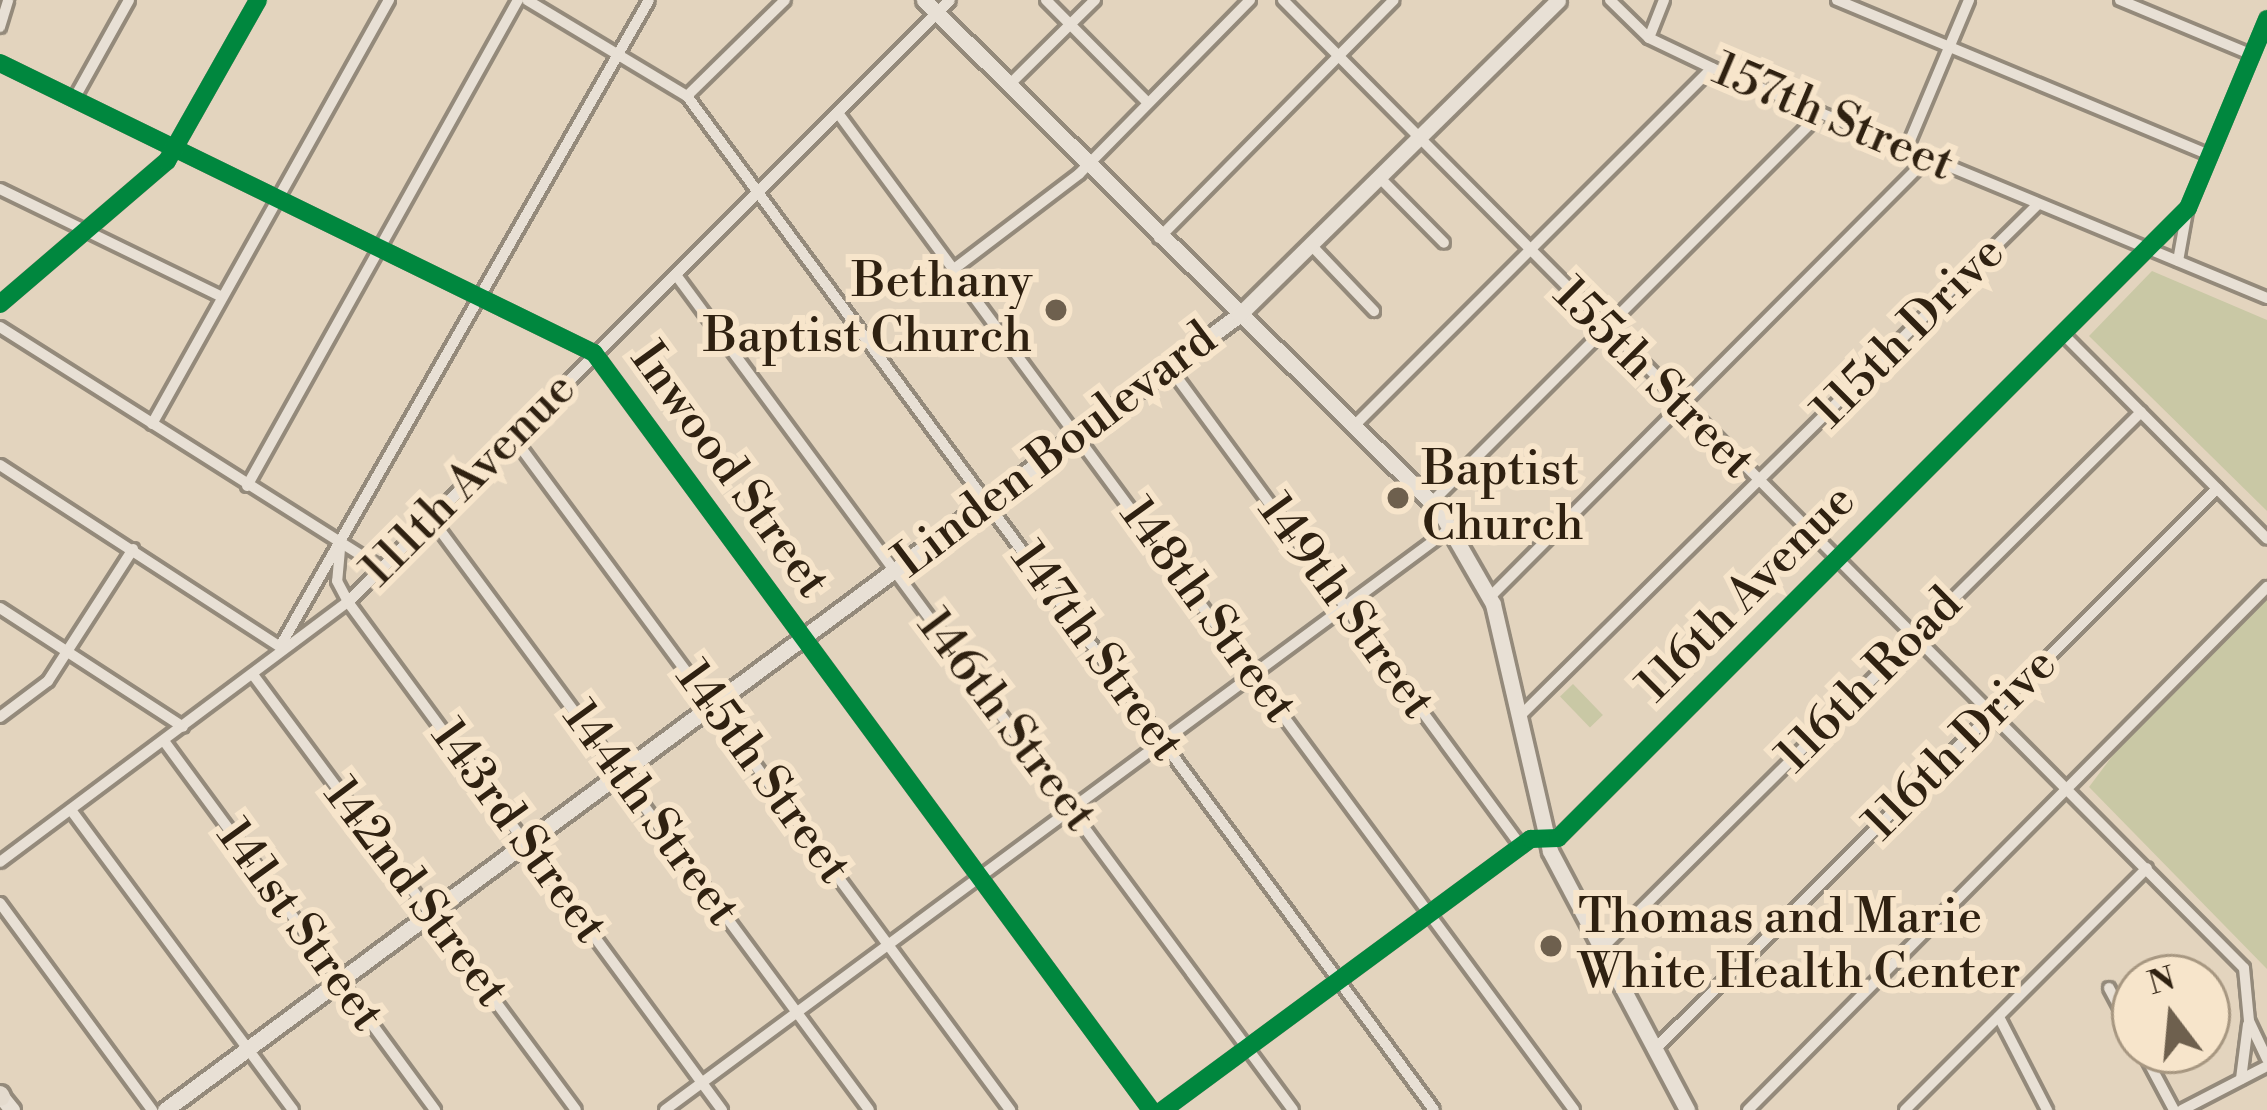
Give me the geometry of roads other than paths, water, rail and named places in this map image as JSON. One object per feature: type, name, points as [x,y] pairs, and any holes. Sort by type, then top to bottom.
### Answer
[{"type":"main road","name":"Linden Boulevard","points":[[165,1110],[1239,315],[1558,0]]},
{"type":"main road","points":[[937,4],[1087,166],[1432,502],[1451,528],[1490,597],[1522,714],[1545,838],[1687,1110]]},
{"type":"main road","points":[[0,1096],[12,1110]]},
{"type":"street","points":[[0,27],[8,0]]},
{"type":"street","points":[[74,99],[129,0]]},
{"type":"street","points":[[0,304],[175,148],[259,0]]},
{"type":"street","points":[[152,424],[389,0]]},
{"type":"street","points":[[247,486],[523,0],[687,97],[785,0]]},
{"type":"street","points":[[0,465],[280,647],[649,0]]},
{"type":"street","points":[[1046,0],[1147,102]]},
{"type":"street","points":[[1009,85],[1095,0]]},
{"type":"street","points":[[954,269],[1087,166],[1250,0]]},
{"type":"street","name":"155th Street","points":[[1282,0],[1527,253],[2244,968],[2249,1021],[2241,1079]]},
{"type":"street","points":[[1159,238],[1394,0]]},
{"type":"street","name":"157th Street","points":[[1610,0],[1649,38],[1712,68],[2267,298]]},
{"type":"street","points":[[1649,38],[1664,0]]},
{"type":"street","points":[[1837,0],[2210,155]]},
{"type":"street","points":[[1906,150],[1969,0]]},
{"type":"street","points":[[2120,0],[2252,55]]},
{"type":"street","name":"111th Avenue","points":[[0,862],[254,676],[280,647],[348,602],[838,113],[937,4]]},
{"type":"street","name":"116th Avenue","points":[[2178,261],[2188,208],[2267,19]]},
{"type":"street","name":"Inwood Street","points":[[0,63],[594,353],[1151,1110]]},
{"type":"street","points":[[1354,426],[1712,68]]},
{"type":"street","name":"147th Street","points":[[687,97],[1434,1110]]},
{"type":"street","name":"148th Street","points":[[838,113],[1574,1110]]},
{"type":"street","points":[[1432,502],[1821,113]]},
{"type":"street","points":[[1490,597],[1928,158]]},
{"type":"street","points":[[1380,178],[1444,243]]},
{"type":"street","points":[[0,189],[222,297]]},
{"type":"street","name":"115th Drive","points":[[1522,714],[2038,204]]},
{"type":"street","name":"116th Avenue","points":[[1163,1110],[1521,846],[1558,838],[2188,208]]},
{"type":"street","points":[[1312,246],[1374,311]]},
{"type":"street","name":"146th Street","points":[[676,275],[1293,1110]]},
{"type":"street","points":[[0,327],[381,568]]},
{"type":"street","points":[[2063,334],[2267,539]]},
{"type":"street","name":"149th Street","points":[[1170,368],[1521,846]]},
{"type":"street","name":"116th Road","points":[[1600,950],[2140,412]]},
{"type":"street","name":"145th Street","points":[[513,437],[1010,1110]]},
{"type":"street","name":"116th Drive","points":[[1654,1050],[2217,489]]},
{"type":"street","name":"144th Street","points":[[431,518],[869,1110]]},
{"type":"street","points":[[664,1110],[1451,528]]},
{"type":"street","name":"143rd Street","points":[[341,546],[337,581],[348,602],[722,1110]]},
{"type":"street","points":[[0,717],[48,681],[133,549]]},
{"type":"street","points":[[1748,1110],[2267,587]]},
{"type":"street","points":[[0,608],[183,727]]},
{"type":"street","name":"142nd Street","points":[[254,676],[576,1110]]},
{"type":"street","name":"141st Street","points":[[164,741],[435,1110]]},
{"type":"street","points":[[71,810],[293,1110]]},
{"type":"street","points":[[1913,1107],[2147,868]]},
{"type":"street","points":[[0,903],[152,1110]]},
{"type":"street","points":[[2109,988],[2111,992]]},
{"type":"street","points":[[1999,1017],[2048,1110]]},
{"type":"street","name":"155th Street","points":[[2249,1021],[2267,1062]]},
{"type":"street","points":[[2156,1074],[2178,1110],[2267,1062]]},
{"type":"place","name":"Bethany Baptist Church","points":[[1056,310]]},
{"type":"place","name":"Baptist Church","points":[[1398,498]]},
{"type":"place","name":"Thomas and Marie White Health Center","points":[[1551,946]]}]
